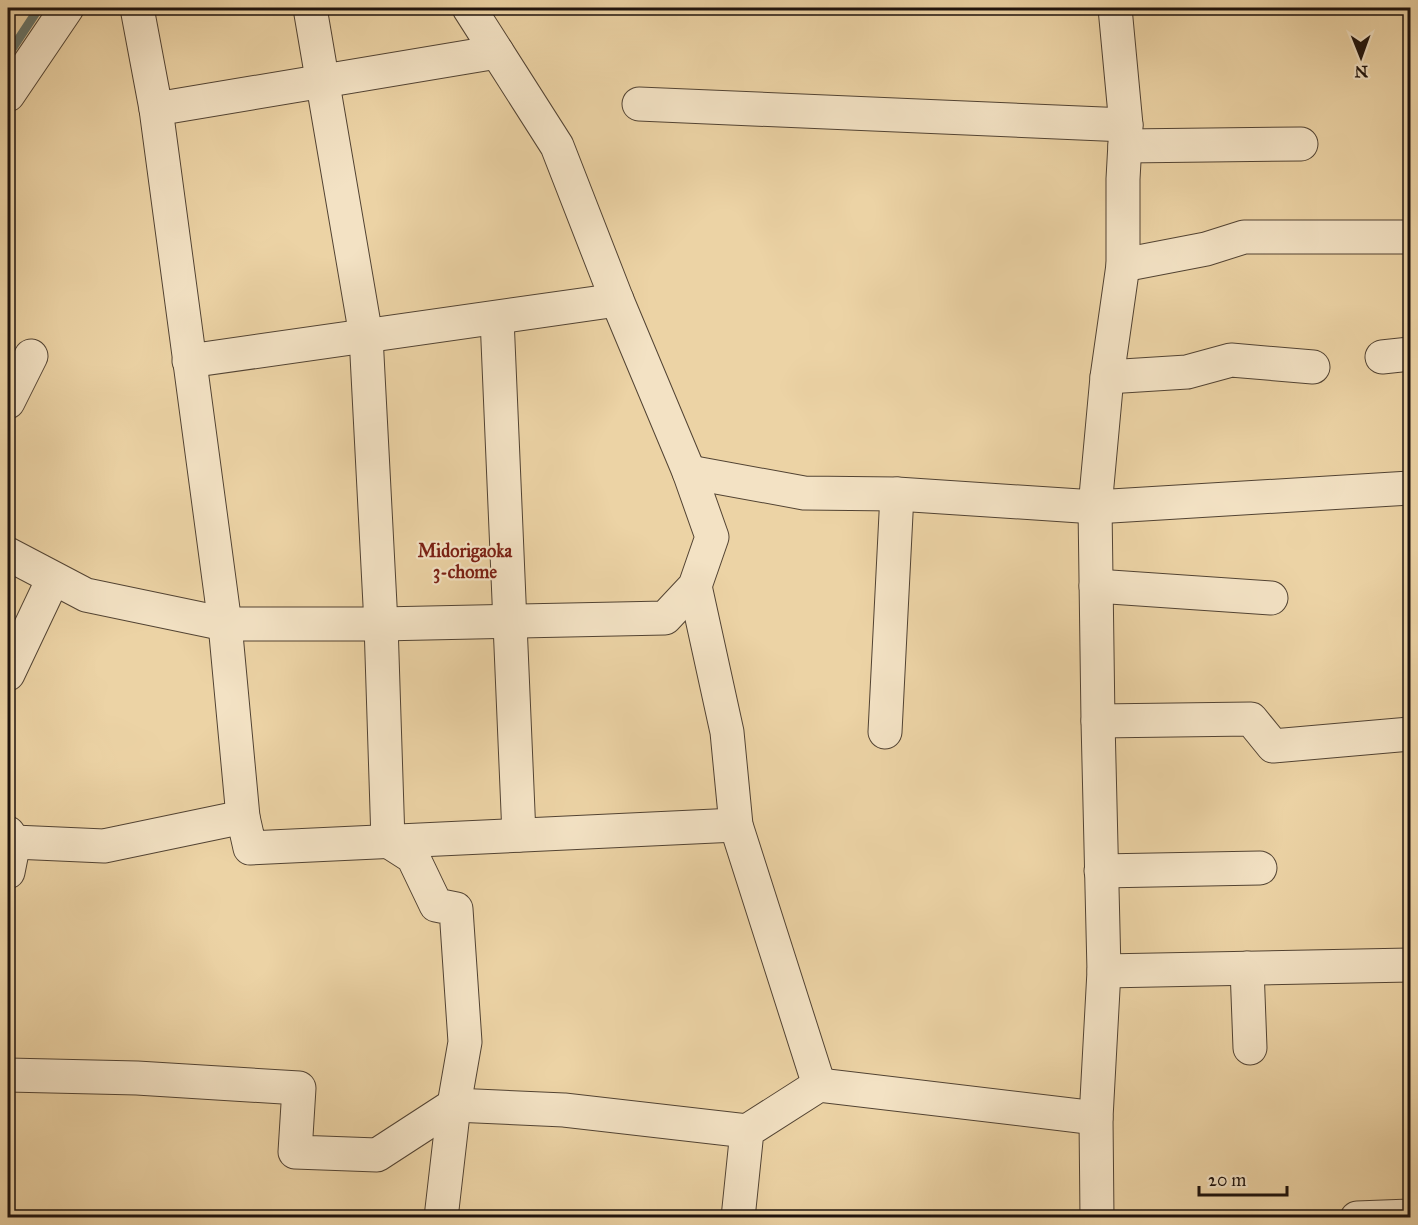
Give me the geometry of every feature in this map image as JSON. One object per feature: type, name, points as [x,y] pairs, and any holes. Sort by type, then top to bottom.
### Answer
[{"type":"street","points":[[8,95],[67,8]]},
{"type":"street","points":[[137,8],[156,110],[225,624],[243,817],[250,848],[736,825]]},
{"type":"street","points":[[310,8],[366,336],[381,624],[388,841]]},
{"type":"street","points":[[8,554],[86,595],[225,624],[381,624],[665,618],[695,586],[712,537],[689,472],[617,300],[557,146],[469,8]]},
{"type":"street","points":[[1097,1218],[1096,1118],[1104,970],[1095,507],[1107,377],[1123,265],[1125,135],[1115,8]]},
{"type":"street","points":[[156,110],[497,52]]},
{"type":"street","points":[[639,104],[1301,144]]},
{"type":"street","points":[[1123,265],[1206,249],[1244,237],[1410,237]]},
{"type":"street","points":[[189,361],[617,300]]},
{"type":"street","points":[[497,318],[519,836]]},
{"type":"street","points":[[8,402],[31,356]]},
{"type":"street","points":[[1107,377],[1187,372],[1231,360],[1313,367]]},
{"type":"street","points":[[689,472],[804,493],[897,494],[1095,507],[1410,488]]},
{"type":"street","points":[[885,732],[897,494]]},
{"type":"street","points":[[8,675],[53,579]]},
{"type":"street","points":[[695,586],[727,732],[736,825],[819,1085]]},
{"type":"street","points":[[1096,586],[1271,598]]},
{"type":"street","points":[[1098,721],[1251,719],[1273,746],[1410,734]]},
{"type":"street","points":[[10,849],[104,846],[243,817]]},
{"type":"street","points":[[388,841],[413,857],[436,905],[456,909],[465,1042],[454,1105],[441,1218]]},
{"type":"street","points":[[1101,871],[1260,868]]},
{"type":"street","points":[[1104,970],[1410,965]]},
{"type":"street","points":[[1247,968],[1250,1048]]},
{"type":"street","points":[[8,1075],[137,1078],[299,1088],[295,1152],[377,1155],[454,1105],[564,1110],[747,1131],[819,1085],[1096,1118]]},
{"type":"street","points":[[738,1218],[747,1131]]},
{"type":"street","points":[[1358,1218],[1410,1216]]},
{"type":"waterway","points":[[8,55],[39,8]]},
{"type":"district","name":"Midorigaoka 3-chome","points":[[465,561]]}]
